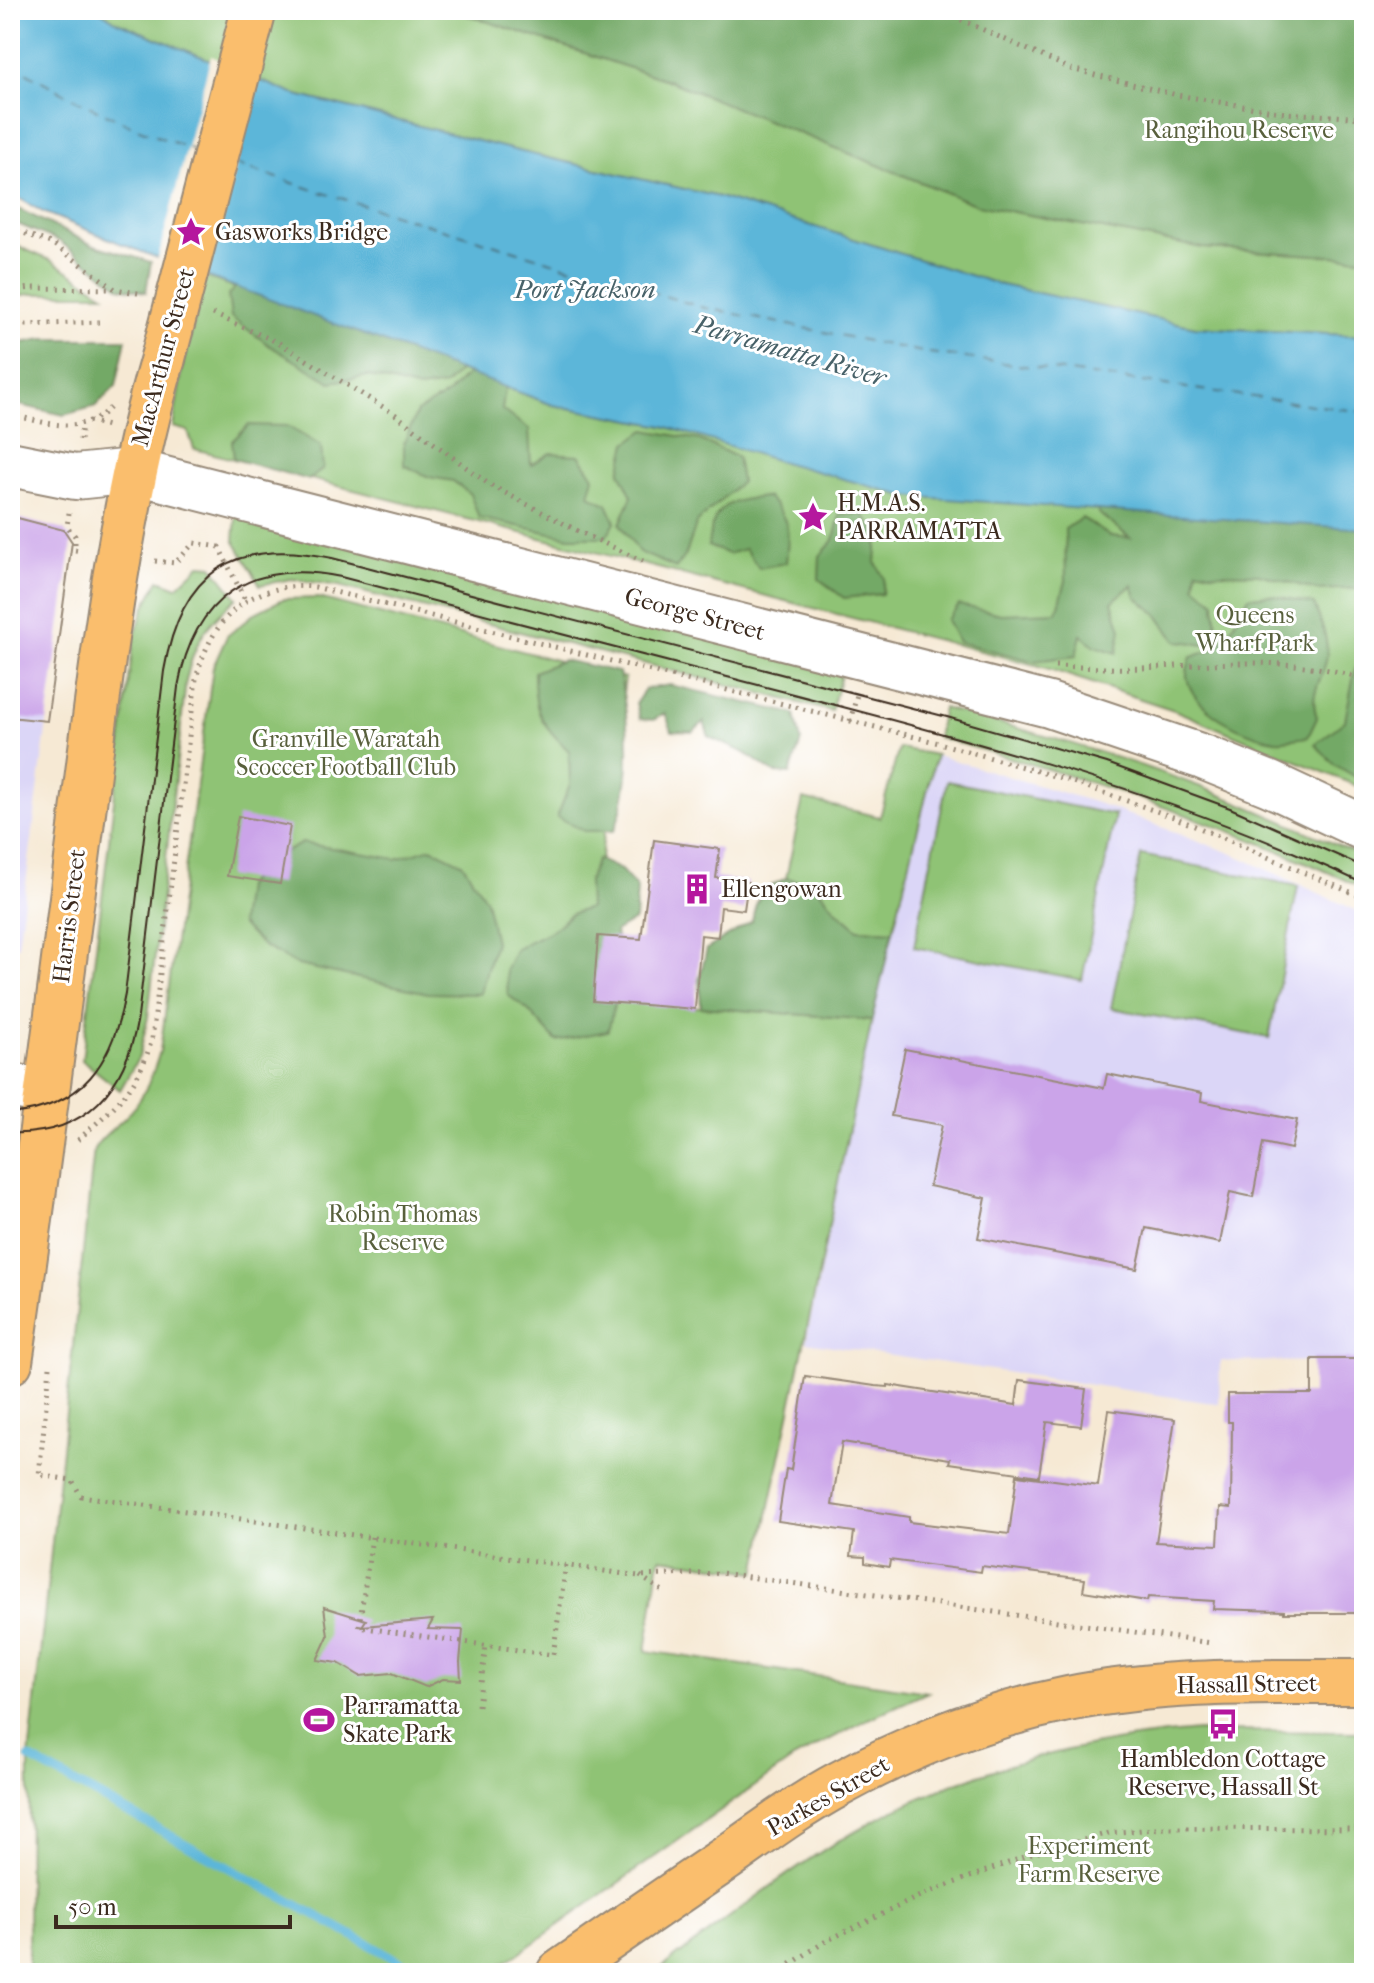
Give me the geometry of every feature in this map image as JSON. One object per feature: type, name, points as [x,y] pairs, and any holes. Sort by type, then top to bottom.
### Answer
[{"type":"main road","name":"MacArthur Street","points":[[133,471],[254,10]]},
{"type":"main road","name":"Harris Street","points":[[10,1362],[28,1089],[90,751],[133,471]]},
{"type":"main road","name":"Hassall Street","points":[[1130,1690],[1241,1682],[1364,1682]]},
{"type":"main road","name":"Parkes Street","points":[[559,1973],[787,1816],[890,1758],[1013,1712],[1068,1699],[1130,1690]]},
{"type":"street","name":"George Street","points":[[10,464],[75,477],[133,471],[1049,705],[1203,757],[1364,828]]},
{"type":"path","points":[[939,10],[1071,69],[1177,95],[1285,113],[1364,118]]},
{"type":"path","points":[[10,228],[53,244],[115,289]]},
{"type":"path","points":[[10,291],[32,288],[115,289],[148,295]]},
{"type":"path","points":[[211,313],[279,343],[396,415],[490,485],[582,533],[655,566]]},
{"type":"path","points":[[10,329],[25,325],[99,322]]},
{"type":"path","points":[[10,414],[73,427],[107,411],[117,400]]},
{"type":"path","points":[[67,526],[75,536],[75,550]]},
{"type":"path","points":[[175,563],[194,543],[219,547],[246,602]]},
{"type":"path","points":[[75,1142],[120,1103],[135,1083],[147,1056],[152,1039],[196,679],[202,653],[210,637],[232,610],[264,592],[299,586],[315,587],[939,743],[1061,778],[1176,818],[1364,898]]},
{"type":"path","points":[[1045,665],[1140,668],[1243,661],[1293,664],[1339,671],[1364,679]]},
{"type":"path","points":[[39,1475],[72,1480],[81,1496],[639,1576],[721,1573],[1095,1628],[1225,1643]]},
{"type":"path","points":[[372,1537],[359,1627],[553,1655],[566,1564]]},
{"type":"path","points":[[639,1576],[664,1592]]},
{"type":"path","points":[[478,1706],[486,1645]]},
{"type":"path","points":[[777,1973],[849,1929],[924,1894],[1035,1853],[1109,1833],[1165,1828],[1364,1829]]},
{"type":"shaded area","points":[[10,521],[71,536],[18,946],[10,945]]},
{"type":"shaded area","points":[[936,755],[1097,803],[1231,853],[1364,914],[1364,1362],[1220,1361],[1219,1404],[806,1342],[872,1020]]},
{"type":"green space","points":[[99,10],[452,10],[667,80],[977,205],[1203,248],[1364,258],[1364,336],[1195,327],[1001,285],[719,197],[518,151],[293,94],[117,22]]},
{"type":"green space","name":"Rangihou Reserve","points":[[452,10],[1364,10],[1364,258],[1203,248],[977,205],[667,80]]},
{"type":"green space","points":[[10,205],[91,244],[151,262],[146,292],[119,287],[59,241],[10,221]]},
{"type":"green space","points":[[10,243],[52,261],[104,294],[10,297]]},
{"type":"green space","name":"Queens Wharf Park","points":[[206,277],[553,405],[1091,507],[1364,529],[1364,789],[1174,710],[1043,667],[194,449],[188,431],[173,427],[183,364]]},
{"type":"green space","points":[[240,282],[468,361],[446,385],[419,389],[369,376],[331,382],[270,346],[231,317],[228,295]]},
{"type":"green space","points":[[43,339],[126,339],[116,386],[96,406],[64,415],[10,403],[10,345]]},
{"type":"green space","points":[[475,370],[506,383],[502,410],[529,429],[531,465],[550,453],[579,455],[594,477],[589,495],[607,504],[615,522],[606,537],[570,537],[479,518],[470,494],[453,481],[429,477],[404,465],[404,443],[417,412],[449,393]]},
{"type":"green space","points":[[249,425],[287,426],[321,446],[323,469],[309,480],[234,459],[232,441]]},
{"type":"green space","points":[[645,430],[700,440],[737,457],[741,482],[697,522],[686,554],[676,568],[639,552],[620,524],[632,496],[620,472],[627,443]]},
{"type":"green space","points":[[1093,492],[1364,501],[1364,588],[1317,590],[1259,574],[1215,573],[1197,569],[1195,586],[1215,602],[1217,631],[1205,644],[1176,641],[1157,614],[1136,597],[1132,585],[1112,602],[1121,629],[1117,653],[1095,646],[1081,635],[1076,656],[1033,661],[958,642],[947,620],[959,605],[1001,614],[1057,612],[1066,581],[1065,529],[1082,518],[1110,536],[1130,538],[1098,513]]},
{"type":"green space","points":[[767,497],[781,512],[787,526],[786,563],[759,568],[745,549],[728,554],[708,546],[713,522],[724,507],[742,500]]},
{"type":"green space","points":[[840,514],[863,514],[878,535],[876,563],[884,578],[882,594],[844,598],[819,579],[820,556],[834,540]]},
{"type":"green space","points":[[236,517],[842,672],[831,711],[339,586],[292,579],[260,585],[234,540]]},
{"type":"green space","points":[[200,565],[212,566],[237,598],[217,616],[203,635],[189,667],[148,1017],[139,1057],[120,1090],[82,1060],[134,638],[145,606],[159,580],[177,587]]},
{"type":"green space","points":[[1271,595],[1314,604],[1324,632],[1326,661],[1315,695],[1317,718],[1308,737],[1276,740],[1235,727],[1198,700],[1187,676],[1191,657],[1215,649],[1229,632],[1249,597]]},
{"type":"green space","points":[[319,598],[625,678],[582,998],[872,1020],[756,1572],[660,1558],[646,1651],[928,1692],[866,1720],[793,1759],[515,1956],[486,1973],[28,1973],[29,1758],[94,1149],[140,1099],[160,1051],[213,667],[227,636],[255,613],[283,599]]},
{"type":"green space","points":[[563,660],[619,672],[626,711],[628,752],[625,792],[614,831],[584,831],[557,817],[570,784],[569,751],[545,724],[537,708],[534,672]]},
{"type":"green space","points":[[1364,662],[1364,782],[1334,764],[1315,744],[1345,721],[1355,669]]},
{"type":"green space","points":[[670,685],[795,714],[801,741],[790,774],[774,773],[745,753],[709,737],[704,722],[693,732],[672,731],[665,713],[654,720],[640,719],[636,703],[645,689]]},
{"type":"green space","points":[[943,708],[1137,764],[1263,812],[1364,857],[1364,889],[1260,843],[1154,804],[937,737]]},
{"type":"green space","points":[[899,748],[936,755],[893,931],[858,929],[837,911],[814,884],[786,878],[803,799],[880,817]]},
{"type":"green space","points":[[947,781],[1115,815],[1082,980],[914,947]]},
{"type":"green space","points":[[302,843],[396,859],[431,848],[462,863],[486,900],[495,942],[480,994],[428,993],[298,965],[263,946],[240,924],[245,886],[267,862]]},
{"type":"green space","points":[[1141,855],[1298,886],[1269,1038],[1111,1008]]},
{"type":"green space","points":[[597,859],[621,870],[637,888],[635,920],[615,932],[619,970],[608,1031],[556,1041],[528,1010],[508,995],[506,969],[516,948],[553,930],[571,914],[589,908],[588,881]]},
{"type":"green space","points":[[786,878],[814,884],[837,911],[858,929],[893,931],[872,1020],[701,1007],[699,980],[707,949],[752,921],[762,894]]},
{"type":"green space","name":"Experiment Farm Reserve","points":[[1198,1731],[1364,1732],[1364,1973],[654,1973],[817,1855],[911,1802],[950,1785],[1031,1759],[1114,1741]]},
{"type":"water","name":"Port Jackson","points":[[10,10],[99,10],[117,22],[293,94],[518,151],[719,197],[1001,285],[1195,327],[1364,336],[1364,529],[905,496],[664,426],[553,405],[147,254],[43,212],[10,193]]},
{"type":"pier","points":[[211,56],[259,76],[205,281],[157,262]]},
{"type":"building","points":[[10,516],[64,530],[72,542],[47,721],[10,717]]},
{"type":"building","points":[[238,816],[290,826],[280,884],[227,876]]},
{"type":"building","points":[[654,840],[720,849],[716,878],[748,882],[744,910],[721,907],[718,937],[701,935],[695,1009],[593,1001],[598,936],[641,939]]},
{"type":"building","points":[[905,1049],[1104,1088],[1107,1074],[1202,1093],[1201,1101],[1297,1120],[1291,1149],[1263,1143],[1253,1197],[1230,1192],[1220,1243],[1146,1228],[1137,1269],[978,1238],[986,1198],[929,1186],[942,1125],[891,1116]]},
{"type":"building","points":[[1312,1359],[1358,1359],[1358,1387],[1363,1387],[1364,1607],[1358,1607],[1358,1613],[1213,1609],[1214,1601],[1148,1597],[1147,1601],[1083,1591],[1085,1579],[982,1566],[981,1572],[890,1560],[889,1567],[865,1563],[865,1557],[851,1556],[854,1532],[778,1521],[786,1469],[791,1470],[805,1376],[1016,1405],[1019,1380],[1086,1389],[1081,1426],[1047,1422],[1039,1476],[949,1463],[950,1459],[842,1442],[832,1505],[909,1517],[909,1522],[1009,1534],[1017,1475],[1098,1486],[1109,1410],[1175,1419],[1156,1542],[1218,1545],[1220,1507],[1231,1508],[1232,1422],[1228,1422],[1228,1394],[1312,1394]]},
{"type":"building","points":[[324,1607],[366,1620],[362,1626],[433,1620],[428,1629],[463,1630],[461,1680],[443,1679],[426,1687],[392,1673],[360,1676],[338,1663],[317,1660],[328,1636]]},
{"type":"waterway","points":[[29,1758],[421,1973]]},
{"type":"ferry route","points":[[10,63],[100,111],[195,150]]},
{"type":"ferry route","points":[[235,164],[701,307],[922,352],[1364,412]]},
{"type":"tram line","points":[[10,1114],[35,1110],[75,1091],[103,1060],[112,1041],[125,994],[164,671],[172,637],[184,608],[199,586],[218,569],[240,558],[267,553],[332,558],[947,717],[1107,763],[1230,808],[1364,867]]},
{"type":"tram line","points":[[10,1133],[37,1132],[61,1126],[81,1116],[113,1086],[124,1066],[138,1017],[178,687],[186,656],[198,629],[213,608],[232,591],[254,580],[280,574],[309,573],[341,577],[992,748],[1068,770],[1217,822],[1364,884]]},
{"type":"place","name":"Gasworks Bridge","points":[[191,232]]},
{"type":"place","name":"H.M.A.S. PARRAMATTA","points":[[813,517]]},
{"type":"place","name":"Ellengowan","points":[[697,889]]},
{"type":"place","name":"Parramatta Skate Park","points":[[319,1720]]},
{"type":"place","name":"Hambledon Cottage Reserve, Hassall St","points":[[1223,1724]]},
{"type":"water label","name":"Parramatta River","points":[[790,351]]},
{"type":"park label","name":"Granville Waratah Scoccer Football Club","points":[[346,753]]},
{"type":"park label","name":"Robin Thomas Reserve","points":[[403,1228]]}]
